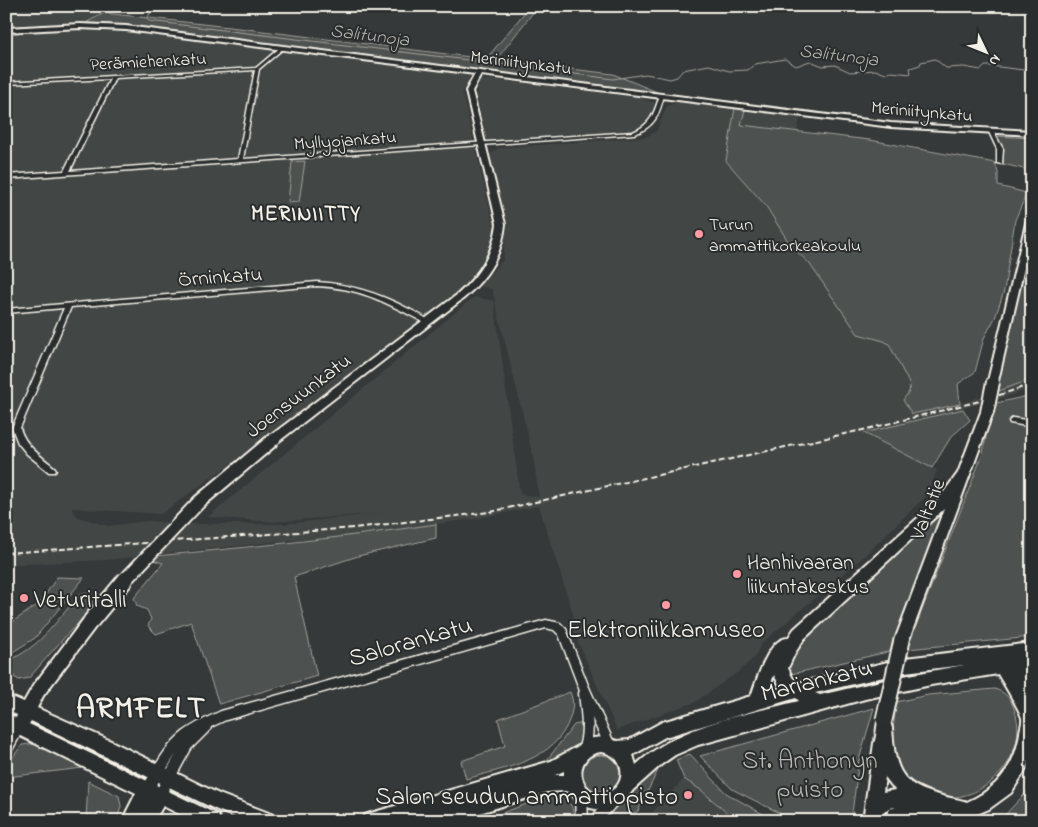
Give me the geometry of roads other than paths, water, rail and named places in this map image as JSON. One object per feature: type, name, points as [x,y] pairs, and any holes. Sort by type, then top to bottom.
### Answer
[{"type":"main road","name":"Meriniitynkatu","points":[[6,30],[80,26],[126,28],[891,125],[1032,133]]},
{"type":"main road","name":"Joensuunkatu","points":[[13,724],[28,711],[38,691],[141,559],[178,520],[205,495],[274,439],[478,281],[489,266],[498,249],[501,224],[469,91],[480,72]]},
{"type":"main road","name":"Valtatie","points":[[872,816],[884,724],[902,640],[986,412],[1032,213]]},
{"type":"main road","points":[[758,702],[774,658],[789,640],[799,634],[942,504],[965,473]]},
{"type":"main road","points":[[799,634],[786,653],[781,670],[783,680],[796,691],[819,703]]},
{"type":"main road","points":[[891,821],[896,815],[918,813],[970,816],[1016,776],[1027,746],[1029,716],[1015,666],[1032,650]]},
{"type":"main road","name":"Mariankatu","points":[[613,748],[631,748],[662,730],[796,691],[905,665],[1015,666]]},
{"type":"main road","name":"Mariankatu","points":[[628,784],[646,766],[675,746],[697,737],[819,703],[941,675],[1015,666]]},
{"type":"main road","points":[[6,702],[163,775],[215,802],[268,821]]},
{"type":"main road","points":[[13,724],[212,821]]},
{"type":"main road","points":[[884,724],[890,770],[907,790],[932,804]]},
{"type":"main road","points":[[371,821],[553,768],[596,744],[613,748],[627,764],[628,784],[617,799],[608,802],[598,802],[564,783],[547,784],[425,821]]},
{"type":"main road","points":[[579,790],[573,771],[580,753]]},
{"type":"main road","points":[[130,821],[153,793]]},
{"type":"main road","points":[[145,821],[153,793]]},
{"type":"main road","points":[[872,816],[886,799],[902,798],[932,804],[970,816]]},
{"type":"street","points":[[240,161],[257,69],[284,47]]},
{"type":"street","name":"Perämiehenkatu","points":[[6,83],[257,69]]},
{"type":"street","points":[[66,173],[113,77]]},
{"type":"street","name":"Myllyojankatu","points":[[6,177],[634,134],[652,124],[662,95]]},
{"type":"street","points":[[991,132],[1000,149],[1000,163]]},
{"type":"street","name":"Örninkatu","points":[[6,311],[338,284],[371,293],[427,322]]},
{"type":"street","points":[[52,470],[25,446],[18,437],[16,428],[69,305]]},
{"type":"street","points":[[1013,421],[1032,424]]},
{"type":"street","name":"Salorankatu","points":[[153,793],[163,775],[187,745],[211,721],[365,674],[546,624],[557,626],[563,632],[583,686],[613,748]]},
{"type":"street","name":"Salorankatu","points":[[580,753],[588,740],[583,686]]},
{"type":"street","points":[[6,750],[13,724]]},
{"type":"street","points":[[579,790],[582,821]]},
{"type":"street","points":[[597,821],[605,807],[617,799]]},
{"type":"waterway","name":"Salitunoja","points":[[154,6],[147,19],[149,21],[484,62]]},
{"type":"waterway","name":"Salitunoja","points":[[491,63],[613,79],[646,74],[670,79],[677,77],[683,70],[709,65],[729,71],[748,70],[755,64],[785,59],[796,66],[810,61],[823,66],[835,65],[850,72],[875,70],[886,74],[891,72],[911,74],[910,68],[920,65],[921,62],[935,59],[946,68],[964,67],[981,70],[985,66],[991,66],[1032,71]]},
{"type":"railway","points":[[6,553],[354,528],[490,512],[867,429],[988,399],[1032,384]]},
{"type":"place","name":"Turun ammattikorkeakoulu","points":[[699,234]]},
{"type":"place","name":"Hanhivaaran liikuntakeskus","points":[[737,574]]},
{"type":"place","name":"Veturitalli","points":[[24,598]]},
{"type":"place","name":"Elektroniikkamuseo","points":[[666,605]]},
{"type":"place","name":"Salon seudun ammattiopisto","points":[[688,795]]},
{"type":"district","name":"MERINIITTY","points":[[306,213]]},
{"type":"district","name":"ARMFELT","points":[[141,706]]},
{"type":"park label","name":"St. Anthonyn puisto","points":[[810,774]]}]
